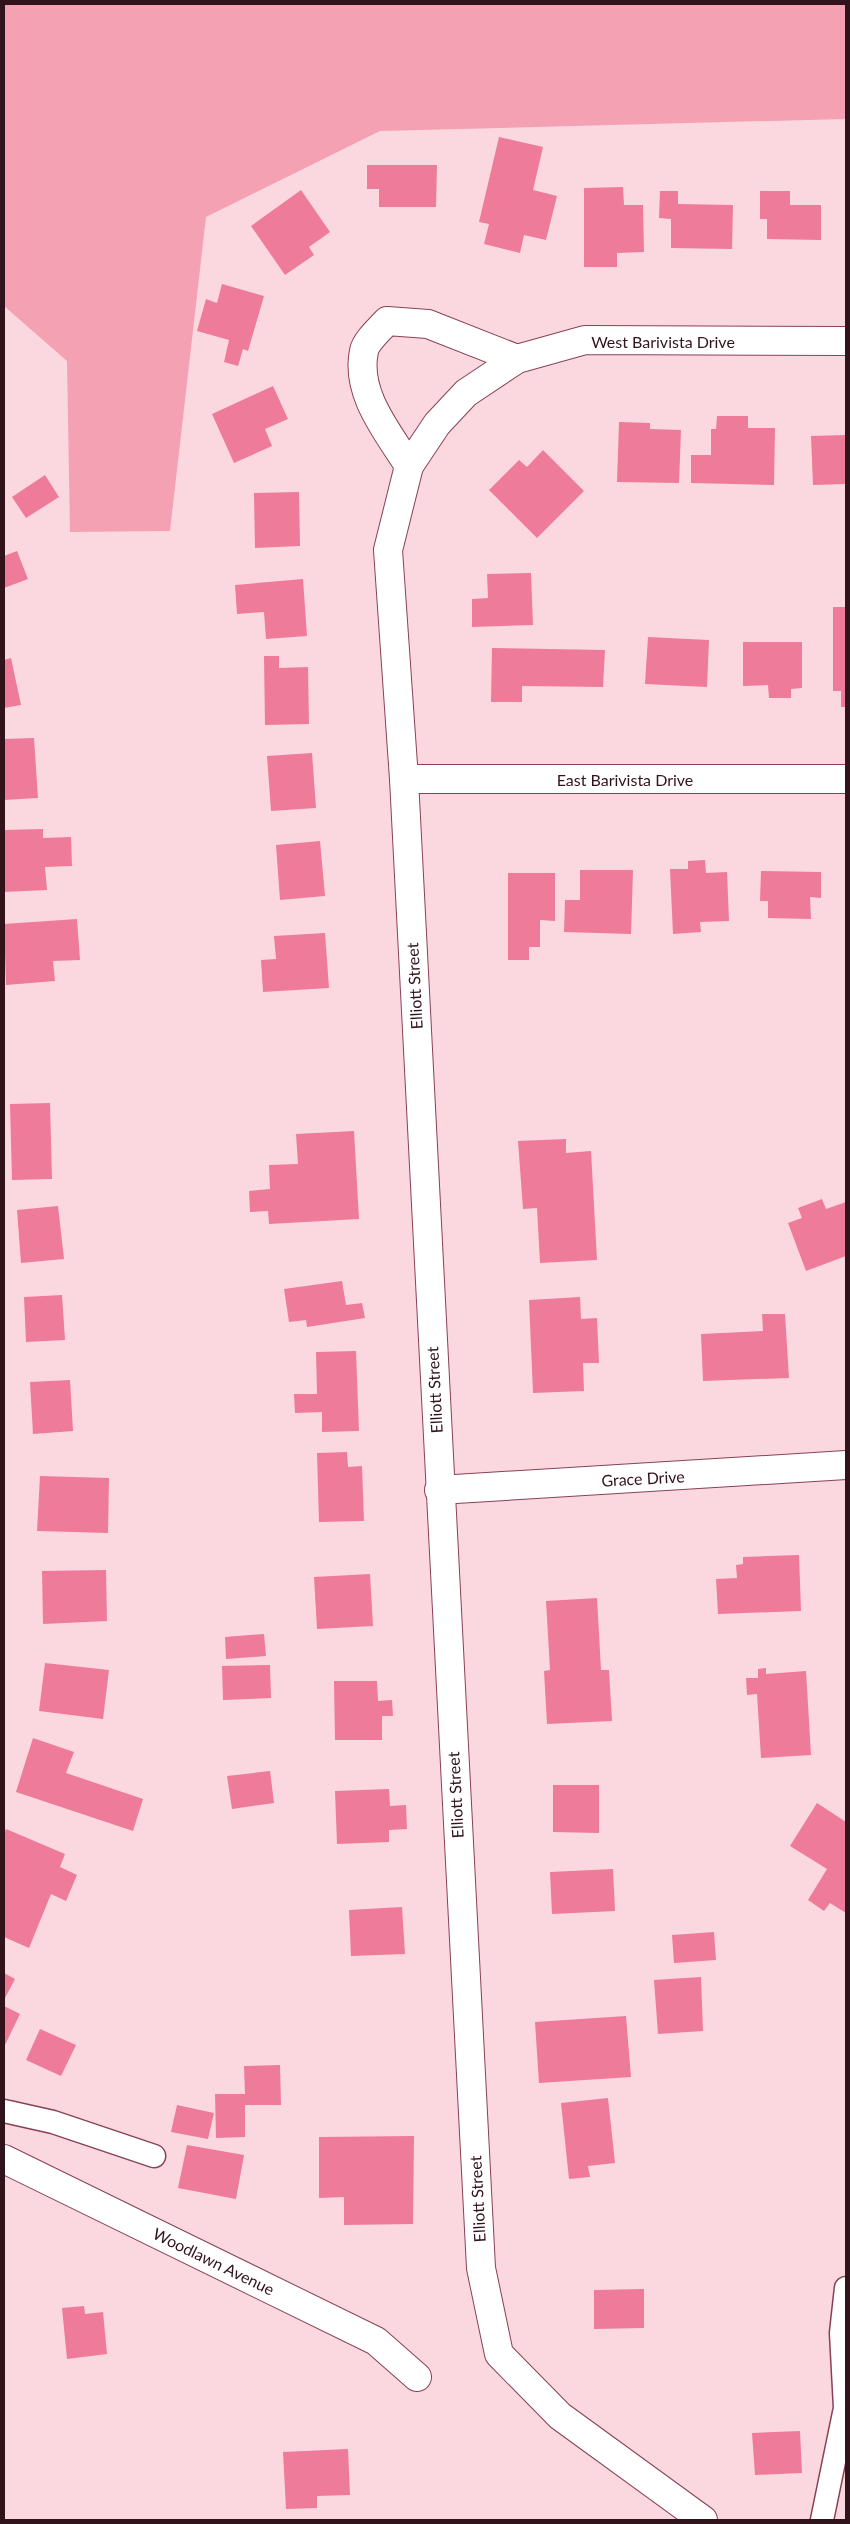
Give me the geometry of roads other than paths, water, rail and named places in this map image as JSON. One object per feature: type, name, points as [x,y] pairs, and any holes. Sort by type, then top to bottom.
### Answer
[{"type":"street","points":[[409,466],[369,401],[362,376],[364,350],[387,321],[428,324],[517,359]]},
{"type":"street","name":"West Barivista Drive","points":[[409,466],[436,424],[466,393],[517,359],[585,340],[846,341]]},
{"type":"street","name":"Elliott Street","points":[[409,466],[388,550],[404,779],[439,1490],[481,2268],[499,2354],[560,2416],[703,2520]]},
{"type":"street","name":"East Barivista Drive","points":[[404,779],[846,779]]},
{"type":"street","name":"Grace Drive","points":[[439,1490],[846,1465]]},
{"type":"street","name":"Woodlawn Avenue","points":[[4,2159],[376,2341],[417,2377]]},
{"type":"lane","points":[[4,2111],[53,2122],[154,2156]]},
{"type":"lane","points":[[822,2520],[845,2408],[841,2333],[846,2288]]}]
